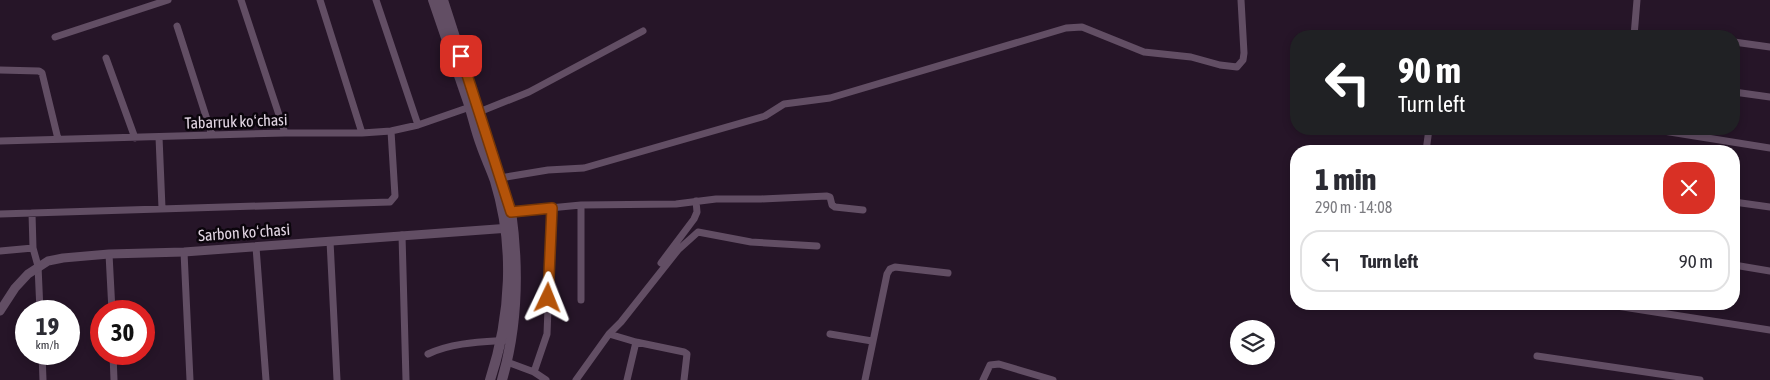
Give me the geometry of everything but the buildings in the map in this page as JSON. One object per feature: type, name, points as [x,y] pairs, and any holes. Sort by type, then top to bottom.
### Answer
[{"type":"main road","points":[[433,0],[500,178],[507,212],[517,288],[515,313],[490,380]]},
{"type":"main road","points":[[443,0],[474,110],[480,144],[507,212]]},
{"type":"main road","points":[[502,380],[507,362],[506,341]]},
{"type":"street","points":[[55,37],[157,2],[168,0]]},
{"type":"street","points":[[241,0],[285,132]]},
{"type":"street","points":[[320,0],[362,133]]},
{"type":"street","points":[[376,0],[418,125]]},
{"type":"street","points":[[500,178],[548,170],[584,168],[765,116],[784,104],[830,98],[1066,28],[1082,27],[1144,52],[1191,57],[1220,65],[1237,67],[1243,60],[1244,53],[1241,0]]},
{"type":"street","points":[[1634,30],[1637,0]]},
{"type":"street","points":[[177,26],[212,135]]},
{"type":"street","name":"Tabarruk koʻchasi","points":[[0,141],[285,132],[391,132],[474,110],[529,92],[643,31]]},
{"type":"street","points":[[1740,43],[1770,47]]},
{"type":"street","points":[[106,58],[135,138]]},
{"type":"street","points":[[0,70],[39,71],[42,73],[58,139]]},
{"type":"street","points":[[1740,93],[1770,97]]},
{"type":"street","points":[[0,214],[390,202],[395,196],[391,132]]},
{"type":"street","points":[[1689,135],[1770,148]]},
{"type":"street","points":[[159,137],[162,208]]},
{"type":"street","points":[[507,212],[581,205],[676,204],[716,199],[827,196],[830,197],[835,208],[863,210]]},
{"type":"street","points":[[621,322],[623,314],[694,219],[697,212],[696,201]]},
{"type":"street","points":[[1740,203],[1770,207]]},
{"type":"street","points":[[581,205],[581,300]]},
{"type":"street","points":[[534,372],[547,334],[552,208]]},
{"type":"street","points":[[32,213],[33,248],[38,266],[40,300]]},
{"type":"street","name":"Sarbon koʻchasi","points":[[0,311],[15,288],[38,266],[48,261],[63,258],[109,254],[184,252],[509,228]]},
{"type":"street","points":[[576,380],[610,334],[678,250],[698,232],[751,242],[817,246]]},
{"type":"street","points":[[402,235],[406,380]]},
{"type":"street","points":[[330,241],[337,380]]},
{"type":"street","points":[[256,247],[266,380]]},
{"type":"street","points":[[0,251],[33,248]]},
{"type":"street","points":[[184,252],[190,380]]},
{"type":"street","points":[[109,254],[111,300]]},
{"type":"street","points":[[1740,266],[1770,271]]},
{"type":"street","points":[[864,380],[887,274],[890,269],[895,267],[948,273]]},
{"type":"street","points":[[1642,310],[1770,330]]},
{"type":"street","points":[[610,334],[687,354],[684,380]]},
{"type":"street","points":[[830,334],[872,341]]},
{"type":"street","points":[[428,354],[441,348],[473,342],[506,341]]},
{"type":"street","points":[[627,380],[636,342]]},
{"type":"street","points":[[1538,356],[1700,380]]},
{"type":"street","points":[[507,362],[534,372],[546,380]]},
{"type":"street","points":[[982,380],[990,365],[999,364],[1053,380]]},
{"type":"street","points":[[42,365],[43,380]]},
{"type":"street","points":[[113,365],[114,380]]},
{"type":"route","points":[[461,56],[511,212],[552,208],[548,298]]}]
